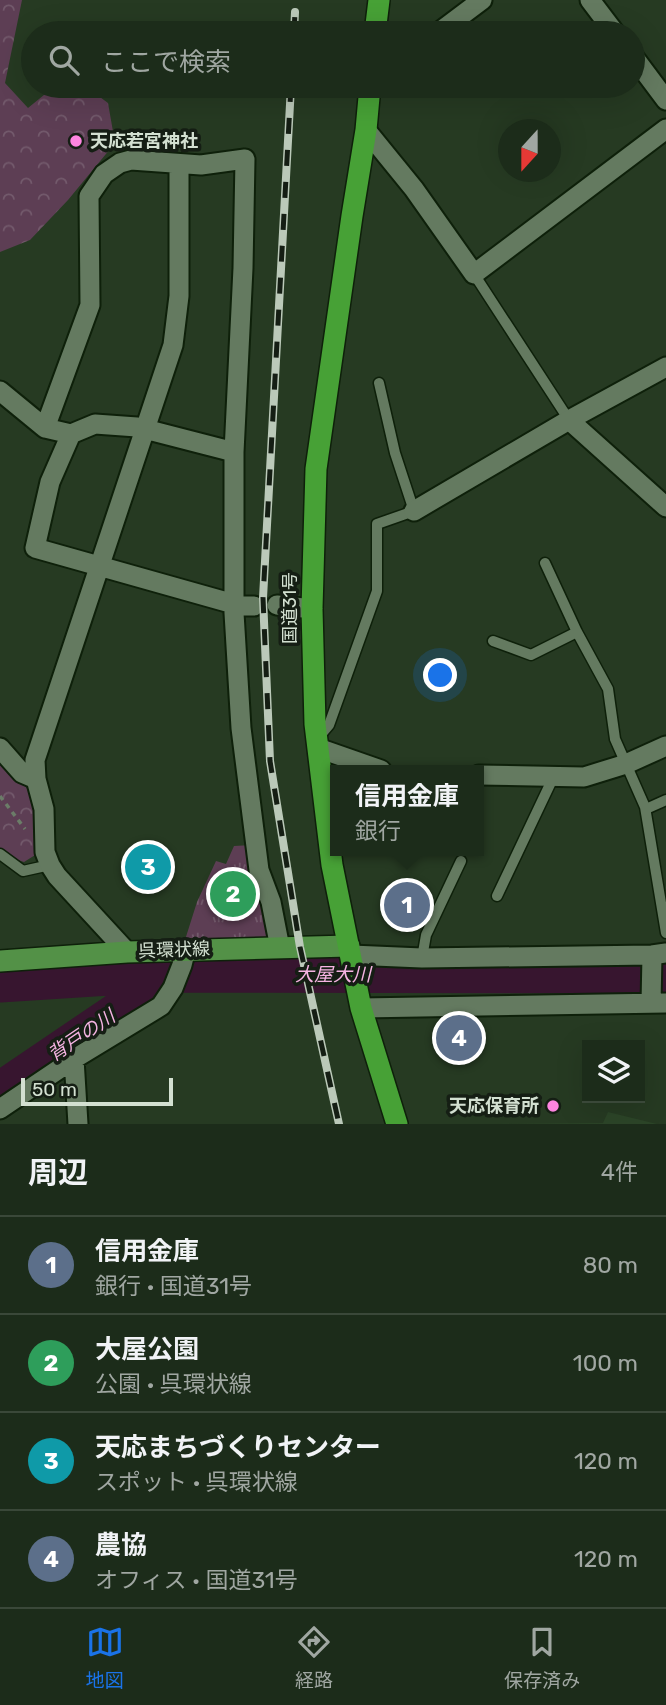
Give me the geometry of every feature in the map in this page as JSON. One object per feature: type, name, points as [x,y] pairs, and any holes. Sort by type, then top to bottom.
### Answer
[{"type":"highway","points":[[376,21],[379,0]]},
{"type":"highway","name":"国道31号","points":[[330,848],[318,744],[312,609],[317,469],[369,98]]},
{"type":"highway","name":"国道31号","points":[[331,856],[360,1002],[397,1124]]},
{"type":"main road","name":"呉環状線","points":[[0,961],[127,952],[184,957],[280,948],[350,953]]},
{"type":"street","points":[[454,21],[482,0]]},
{"type":"street","points":[[590,0],[606,21]]},
{"type":"street","points":[[645,72],[666,100]]},
{"type":"street","points":[[366,130],[414,189],[474,274],[666,129]]},
{"type":"street","points":[[45,428],[90,305],[89,196],[104,174],[120,163],[131,160],[201,165],[245,159],[243,268],[233,452],[233,603],[241,728],[259,870],[271,902],[280,948]]},
{"type":"street","points":[[127,952],[57,876],[50,864],[46,852],[44,809],[36,779],[35,760],[173,345],[178,314],[179,164]]},
{"type":"street","points":[[414,511],[569,420],[666,367]]},
{"type":"street","points":[[0,391],[45,428],[71,434],[95,424],[146,429],[233,452]]},
{"type":"street","points":[[569,420],[666,507]]},
{"type":"street","points":[[71,434],[50,482],[35,548],[233,603],[254,606]]},
{"type":"street","points":[[277,605],[312,609]]},
{"type":"street","points":[[318,744],[369,765]]},
{"type":"street","points":[[484,775],[584,777],[626,764],[666,746]]},
{"type":"street","points":[[0,748],[22,773],[36,779]]},
{"type":"street","points":[[350,953],[422,958],[656,956],[656,1000],[360,1002]]},
{"type":"street","points":[[0,1109],[74,1059],[161,1006],[173,988],[184,957]]},
{"type":"street","points":[[74,1059],[78,1124]]},
{"type":"lane","points":[[474,274],[569,420]]},
{"type":"lane","points":[[318,744],[329,725],[377,591],[377,524],[414,511],[395,453],[379,383]]},
{"type":"lane","points":[[545,562],[577,632],[608,689],[615,739],[646,809],[666,933]]},
{"type":"lane","points":[[493,641],[531,655],[577,632]]},
{"type":"lane","points":[[497,896],[553,778]]},
{"type":"lane","points":[[646,809],[666,800]]},
{"type":"lane","points":[[0,854],[23,871],[50,864]]},
{"type":"lane","points":[[422,958],[426,935],[461,861]]},
{"type":"shaded area","points":[[608,1112],[657,1124],[495,1124],[603,1123]]},
{"type":"green space","points":[[0,0],[22,0],[5,83],[28,108],[40,98],[101,98],[108,103],[115,143],[68,200],[30,240],[0,252]]},
{"type":"green space","points":[[0,756],[33,796],[51,845],[24,862],[0,854]]},
{"type":"green space","points":[[253,845],[277,945],[185,940],[197,902],[216,861],[226,864],[234,846]]},
{"type":"waterway","name":"大屋大川","points":[[0,984],[156,974],[666,975]]},
{"type":"waterway","name":"背戸の川","points":[[0,1090],[130,1002],[156,974]]},
{"type":"railway","points":[[295,12],[295,21]]},
{"type":"railway","points":[[290,98],[263,598],[270,761],[300,947],[339,1124]]},
{"type":"place","name":"天応若宮神社","points":[[76,141]]},
{"type":"place","name":"天応まちづくりセンター","points":[[148,867]]},
{"type":"place","name":"大屋公園","points":[[233,894]]},
{"type":"place","name":"信用金庫","points":[[407,905]]},
{"type":"place","name":"農協","points":[[459,1038]]},
{"type":"place","name":"天応保育所","points":[[553,1106]]}]
